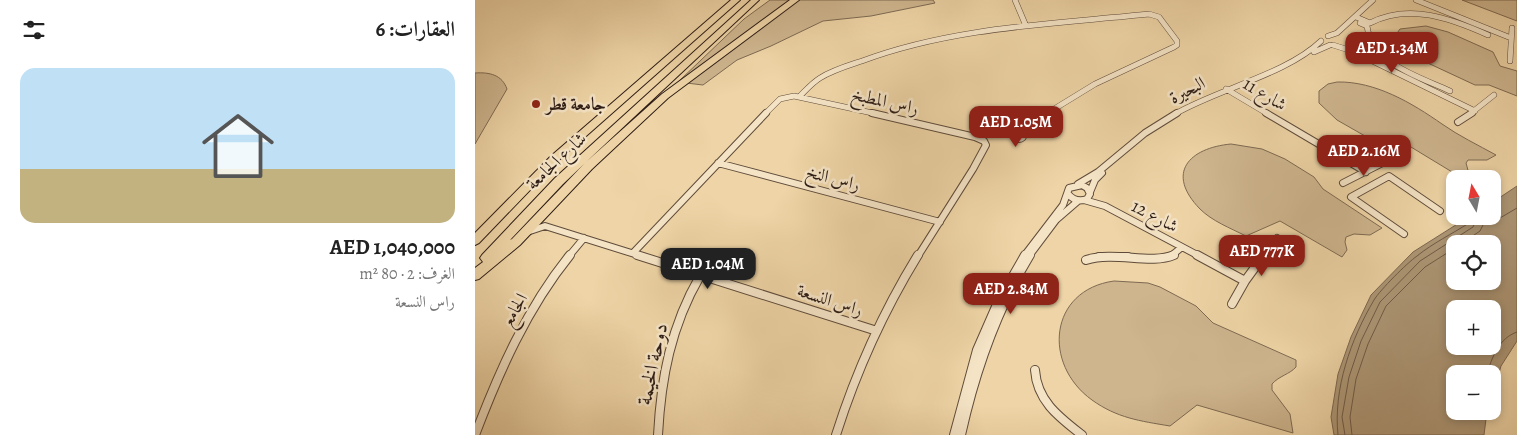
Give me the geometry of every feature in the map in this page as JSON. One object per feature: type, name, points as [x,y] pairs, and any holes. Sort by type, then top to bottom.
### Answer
[{"type":"main road","points":[[694,36],[697,30],[729,0]]},
{"type":"main road","name":"شارع الجامعة","points":[[475,240],[555,158],[736,0]]},
{"type":"main road","points":[[747,4],[755,0]]},
{"type":"main road","points":[[747,4],[762,0]]},
{"type":"main road","points":[[475,276],[543,218],[588,166],[665,96],[795,0]]},
{"type":"main road","name":"شارع الجامعة","points":[[475,270],[559,181],[641,106],[659,79],[747,4]]},
{"type":"main road","points":[[543,218],[559,181]]},
{"type":"street","points":[[1015,0],[1026,26]]},
{"type":"street","points":[[1328,36],[1337,33],[1356,20],[1373,0]]},
{"type":"street","points":[[1338,41],[1342,34],[1356,20],[1379,0]]},
{"type":"street","points":[[1417,0],[1511,38]]},
{"type":"street","points":[[1368,24],[1380,15],[1420,13],[1456,22],[1488,34]]},
{"type":"street","points":[[800,96],[818,79],[882,53],[949,36],[1026,26],[1151,14],[1159,17],[1177,44],[1174,48],[1125,68],[1095,84],[1063,102],[1023,130]]},
{"type":"street","points":[[1356,20],[1368,24]]},
{"type":"street","points":[[1368,24],[1368,38],[1378,52],[1397,65],[1450,91]]},
{"type":"street","points":[[1510,61],[1511,38],[1514,30]]},
{"type":"street","points":[[1328,36],[1352,51],[1475,111]]},
{"type":"street","name":"البحيرة","points":[[1077,184],[1091,177],[1169,120],[1195,105],[1286,64],[1312,50],[1321,41],[1321,37],[1328,36]]},
{"type":"street","points":[[1321,41],[1352,51]]},
{"type":"street","name":"البحيرة","points":[[1228,90],[1289,66],[1331,45],[1337,44],[1338,41]]},
{"type":"street","points":[[1510,54],[1517,56]]},
{"type":"street","name":"شارع 11","points":[[1228,90],[1365,172]]},
{"type":"street","name":"راس المطبخ","points":[[633,253],[780,99],[791,95],[975,137],[984,141],[986,145],[984,151],[894,297],[877,331],[836,435]]},
{"type":"street","points":[[1458,122],[1494,95]]},
{"type":"street","points":[[1343,183],[1399,154]]},
{"type":"street","name":"البحيرة","points":[[1090,192],[1097,178],[1120,155]]},
{"type":"street","name":"راس النخ","points":[[719,164],[940,222]]},
{"type":"street","points":[[1358,176],[1372,185]]},
{"type":"street","points":[[1404,234],[1351,197],[1389,176],[1440,212]]},
{"type":"street","points":[[954,435],[977,350],[997,302],[1018,272],[1045,234],[1068,208],[1089,197],[1090,192],[1085,186],[1077,184],[1069,188],[1063,205],[1034,240],[1018,272],[983,352],[961,435]]},
{"type":"street","name":"شارع 12","points":[[1090,192],[1105,206],[1245,281]]},
{"type":"street","points":[[1068,194],[1081,201]]},
{"type":"street","name":"شارع 12","points":[[1081,201],[1105,206]]},
{"type":"street","name":"راس النسعة","points":[[543,218],[584,238],[877,331]]},
{"type":"street","name":"الجامع","points":[[475,435],[491,393],[524,325],[559,268],[584,238]]},
{"type":"street","points":[[1231,304],[1245,281],[1277,238]]},
{"type":"street","points":[[1086,260],[1097,255],[1109,254],[1165,258],[1174,255],[1181,247]]},
{"type":"street","name":"دوحة الخيمة","points":[[657,435],[661,396],[669,351],[685,304],[700,276]]},
{"type":"street","points":[[1035,370],[1037,386],[1054,413],[1082,435]]},
{"type":"shaded area","points":[[770,0],[933,0],[935,3],[871,16],[823,21],[737,60],[703,85],[678,82],[744,19]]},
{"type":"shaded area","points":[[1462,0],[1517,0],[1517,21]]},
{"type":"shaded area","points":[[1426,26],[1448,32],[1493,52],[1500,66],[1517,71],[1517,96],[1489,85],[1475,85],[1417,58],[1401,48],[1395,36],[1400,29]]},
{"type":"shaded area","points":[[475,73],[495,75],[502,80],[507,89],[475,144]]},
{"type":"shaded area","points":[[1337,82],[1351,83],[1379,89],[1406,101],[1448,128],[1496,155],[1487,160],[1468,160],[1466,163],[1468,170],[1449,170],[1406,144],[1379,144],[1337,120],[1319,103],[1319,91],[1328,84]]},
{"type":"shaded area","points":[[1231,144],[1262,149],[1285,159],[1314,177],[1323,189],[1382,228],[1370,235],[1354,234],[1346,237],[1347,250],[1342,257],[1280,221],[1246,236],[1221,224],[1200,209],[1190,196],[1184,184],[1183,174],[1187,165],[1194,157],[1216,146]]},
{"type":"shaded area","points":[[1114,281],[1148,283],[1160,287],[1196,306],[1213,323],[1296,360],[1296,367],[1272,384],[1272,390],[1290,414],[1293,433],[1197,405],[1170,426],[1120,415],[1092,400],[1076,385],[1065,367],[1060,349],[1060,330],[1065,313],[1076,298],[1092,287]]},
{"type":"water","points":[[1517,186],[1517,341],[1501,366],[1446,365],[1446,420],[1486,420],[1484,435],[1334,435],[1331,417],[1338,374],[1351,337],[1371,295],[1413,252],[1456,225],[1501,225],[1501,197]]},
{"type":"place","name":"جامعة قطر","points":[[536,104]]}]
